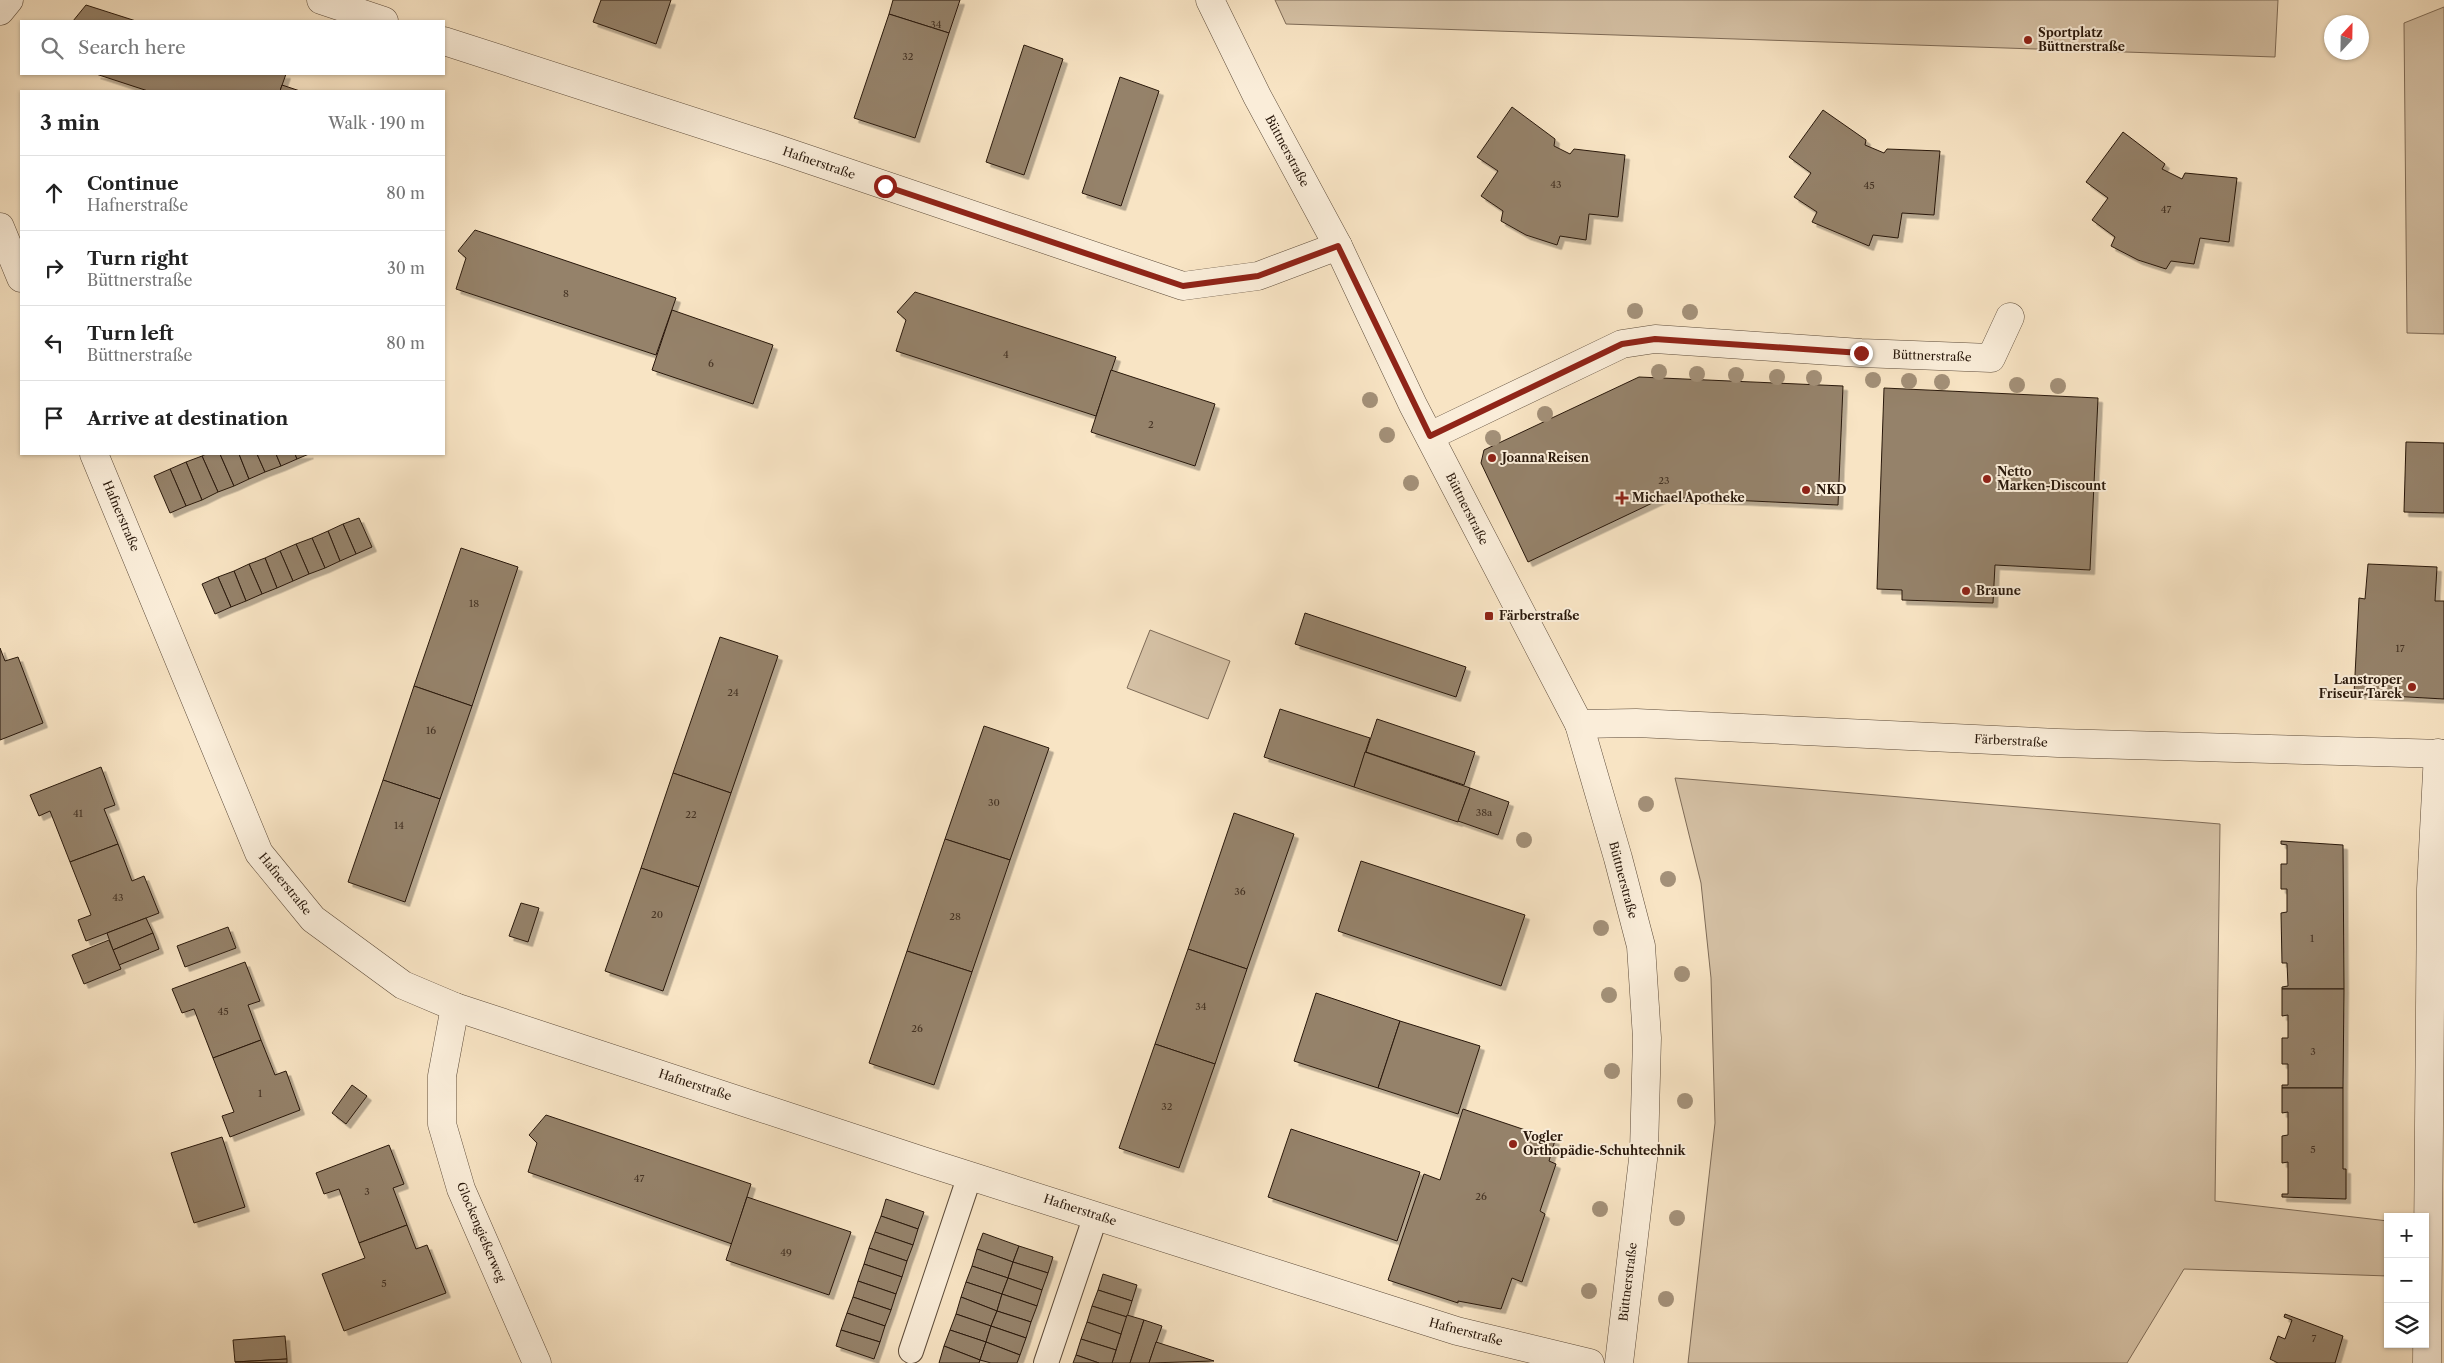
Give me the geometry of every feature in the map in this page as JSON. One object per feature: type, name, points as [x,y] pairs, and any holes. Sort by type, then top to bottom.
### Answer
[{"type":"street","points":[[0,11],[9,0]]},
{"type":"street","points":[[321,0],[381,20]]},
{"type":"street","name":"Büttnerstraße","points":[[1210,0],[1257,96],[1338,246],[1430,436],[1579,724],[1618,858],[1640,946],[1647,1038],[1644,1151],[1619,1363]]},
{"type":"street","name":"Hafnerstraße","points":[[445,41],[763,144],[1183,286],[1258,276],[1338,246]]},
{"type":"street","points":[[0,227],[20,276]]},
{"type":"street","name":"Büttnerstraße","points":[[1430,436],[1622,344],[1655,339],[1861,353],[1991,358],[2010,317]]},
{"type":"street","name":"Hafnerstraße","points":[[94,455],[259,853],[313,918],[403,985],[455,1007],[1457,1331],[1590,1363]]},
{"type":"street","name":"Färberstraße","points":[[1579,724],[1636,723],[2058,743],[2441,754]]},
{"type":"street","points":[[2427,1363],[2431,889],[2441,754]]},
{"type":"street","name":"Glockengießerweg","points":[[455,1007],[442,1076],[442,1124],[461,1189],[537,1363]]},
{"type":"lane","points":[[911,1351],[970,1175]]},
{"type":"lane","points":[[1046,1363],[1096,1215]]},
{"type":"shaded area","name":"Sportplatz Büttnerstraße","points":[[1275,0],[2278,0],[2275,57],[1286,24]]},
{"type":"shaded area","points":[[2444,7],[2444,334],[2407,333],[2404,23]]},
{"type":"shaded area","points":[[1150,630],[1230,661],[1208,719],[1127,688]]},
{"type":"shaded area","points":[[1675,778],[2220,824],[2215,1201],[2384,1221],[2384,1276],[2184,1269],[2127,1363],[1688,1363],[1715,1123],[1711,978],[1701,883]]},
{"type":"building","points":[[601,0],[671,0],[656,44],[593,22]]},
{"type":"building","points":[[893,0],[960,0],[949,33],[889,14]]},
{"type":"building","points":[[86,5],[133,20],[74,20]]},
{"type":"building","points":[[889,14],[949,33],[915,138],[854,118]]},
{"type":"building","points":[[1024,45],[1063,59],[1024,175],[986,162]]},
{"type":"building","points":[[99,75],[286,75],[280,90],[145,90]]},
{"type":"building","points":[[1120,77],[1159,91],[1121,206],[1082,193]]},
{"type":"building","points":[[282,85],[297,90],[280,90]]},
{"type":"building","points":[[1512,107],[1555,139],[1554,146],[1570,154],[1574,149],[1625,155],[1618,217],[1589,214],[1586,240],[1560,236],[1557,245],[1526,235],[1501,221],[1503,211],[1481,196],[1498,171],[1477,157]]},
{"type":"building","points":[[1823,110],[1866,140],[1865,145],[1884,153],[1887,149],[1940,151],[1934,215],[1902,213],[1898,238],[1873,235],[1869,246],[1812,222],[1817,212],[1794,197],[1811,173],[1789,157]]},
{"type":"building","points":[[2123,132],[2165,164],[2162,169],[2182,179],[2185,173],[2237,178],[2229,242],[2200,238],[2194,264],[2171,261],[2166,269],[2138,260],[2111,246],[2115,237],[2092,220],[2108,198],[2086,182]]},
{"type":"building","points":[[475,230],[676,298],[656,355],[456,289],[466,258],[458,251]]},
{"type":"building","points":[[915,292],[1116,357],[1096,416],[896,351],[906,320],[897,312]]},
{"type":"building","points":[[672,310],[773,345],[753,404],[652,370]]},
{"type":"building","points":[[1111,370],[1215,404],[1195,466],[1091,432]]},
{"type":"building","points":[[1639,377],[1843,386],[1838,505],[1665,497],[1528,562],[1481,463],[1484,450]]},
{"type":"building","name":"Netto Marken-Discount","points":[[1884,388],[2098,398],[2090,570],[1995,565],[1993,603],[1902,600],[1902,590],[1877,589]]},
{"type":"building","points":[[2406,442],[2444,443],[2444,513],[2404,512]]},
{"type":"building","points":[[220,455],[234,486],[218,492],[202,456]]},
{"type":"building","points":[[220,455],[239,455],[249,479],[234,486]]},
{"type":"building","points":[[239,455],[257,455],[265,472],[249,479]]},
{"type":"building","points":[[257,455],[276,455],[281,466],[265,472]]},
{"type":"building","points":[[276,455],[295,455],[297,459],[281,466]]},
{"type":"building","points":[[295,455],[307,455],[297,459]]},
{"type":"building","points":[[202,456],[218,492],[202,500],[186,462]]},
{"type":"building","points":[[186,462],[202,500],[186,506],[170,469]]},
{"type":"building","points":[[170,469],[186,506],[170,513],[154,476]]},
{"type":"building","points":[[359,518],[372,547],[356,554],[343,524]]},
{"type":"building","points":[[343,524],[356,554],[340,561],[328,531]]},
{"type":"building","points":[[328,531],[340,561],[325,568],[312,538]]},
{"type":"building","points":[[312,538],[325,568],[309,574],[296,544]]},
{"type":"building","points":[[296,544],[309,574],[293,581],[280,551]]},
{"type":"building","points":[[461,548],[518,567],[472,706],[414,686]]},
{"type":"building","points":[[280,551],[293,581],[277,588],[265,558]]},
{"type":"building","points":[[265,558],[277,588],[262,594],[249,564]]},
{"type":"building","points":[[249,564],[262,594],[246,601],[234,571]]},
{"type":"building","points":[[2368,564],[2437,567],[2435,601],[2444,601],[2444,699],[2354,694],[2359,598],[2365,599]]},
{"type":"building","points":[[234,571],[246,601],[231,607],[218,577]]},
{"type":"building","points":[[218,577],[231,607],[215,614],[202,584]]},
{"type":"building","points":[[1305,613],[1466,667],[1456,697],[1295,644]]},
{"type":"building","points":[[720,637],[778,656],[731,793],[673,773]]},
{"type":"building","points":[[0,648],[5,661],[18,657],[43,723],[0,740]]},
{"type":"building","points":[[414,686],[472,706],[440,799],[383,780]]},
{"type":"building","points":[[1280,709],[1370,738],[1354,787],[1264,757]]},
{"type":"building","points":[[1377,719],[1475,752],[1464,785],[1366,752]]},
{"type":"building","points":[[984,726],[1049,748],[1010,860],[945,839]]},
{"type":"building","points":[[1365,752],[1470,788],[1458,822],[1354,787]]},
{"type":"building","points":[[101,767],[115,805],[104,809],[118,844],[70,862],[50,811],[39,816],[30,795]]},
{"type":"building","points":[[673,773],[731,793],[699,887],[641,868]]},
{"type":"building","points":[[383,780],[440,799],[405,902],[348,882]]},
{"type":"building","points":[[1470,788],[1509,802],[1498,835],[1458,821]]},
{"type":"building","points":[[1234,813],[1294,834],[1247,969],[1188,949]]},
{"type":"building","points":[[945,839],[1010,860],[972,972],[907,951]]},
{"type":"building","points":[[2281,841],[2343,845],[2344,989],[2282,989],[2282,987],[2288,986],[2287,963],[2282,963],[2281,913],[2287,912],[2287,889],[2281,889],[2281,864],[2287,864],[2287,845],[2281,844]]},
{"type":"building","points":[[118,844],[132,881],[144,876],[159,913],[86,941],[78,920],[91,915],[70,862]]},
{"type":"building","points":[[1361,861],[1525,915],[1501,986],[1338,931]]},
{"type":"building","points":[[641,868],[699,887],[663,991],[605,971]]},
{"type":"building","points":[[521,903],[539,908],[528,942],[509,936]]},
{"type":"building","points":[[146,918],[153,933],[113,950],[107,933]]},
{"type":"building","points":[[228,927],[236,948],[185,967],[177,946]]},
{"type":"building","points":[[153,933],[159,949],[119,965],[113,950]]},
{"type":"building","points":[[109,940],[121,969],[84,984],[72,955]]},
{"type":"building","points":[[1188,949],[1247,969],[1215,1064],[1155,1044]]},
{"type":"building","points":[[907,951],[972,972],[934,1085],[869,1063]]},
{"type":"building","points":[[245,962],[260,1001],[248,1005],[261,1040],[213,1058],[194,1009],[182,1013],[172,989]]},
{"type":"building","points":[[2282,989],[2344,989],[2343,1088],[2282,1088],[2282,1085],[2288,1085],[2288,1064],[2282,1064],[2282,1038],[2288,1038],[2288,1015],[2282,1016]]},
{"type":"building","points":[[1316,993],[1400,1021],[1378,1088],[1294,1061]]},
{"type":"building","points":[[1400,1021],[1480,1046],[1458,1114],[1378,1088]]},
{"type":"building","points":[[261,1040],[275,1075],[286,1071],[300,1110],[230,1137],[222,1116],[234,1112],[213,1058]]},
{"type":"building","points":[[1155,1044],[1215,1064],[1179,1168],[1119,1148]]},
{"type":"building","points":[[352,1085],[367,1096],[346,1124],[332,1113]]},
{"type":"building","points":[[2282,1088],[2343,1088],[2343,1169],[2346,1169],[2346,1199],[2282,1197],[2282,1194],[2288,1194],[2288,1162],[2282,1163],[2282,1136],[2288,1135],[2288,1112],[2282,1113]]},
{"type":"building","points":[[1463,1109],[1555,1140],[1549,1161],[1556,1164],[1540,1211],[1545,1214],[1522,1282],[1512,1278],[1501,1309],[1458,1301],[1458,1303],[1388,1280],[1424,1174],[1440,1180]]},
{"type":"building","points":[[546,1115],[751,1184],[732,1244],[528,1172],[537,1143],[529,1135]]},
{"type":"building","points":[[1291,1129],[1420,1172],[1397,1241],[1268,1197]]},
{"type":"building","points":[[222,1137],[245,1207],[194,1223],[171,1153]]},
{"type":"building","points":[[389,1145],[404,1184],[393,1188],[407,1225],[359,1243],[339,1189],[324,1194],[316,1173]]},
{"type":"building","points":[[747,1197],[851,1232],[829,1295],[726,1260]]},
{"type":"building","points":[[886,1199],[924,1212],[918,1229],[881,1216]]},
{"type":"building","points":[[881,1216],[918,1229],[913,1245],[875,1232]]},
{"type":"building","points":[[407,1225],[416,1249],[427,1245],[446,1293],[344,1331],[322,1274],[365,1258],[359,1243]]},
{"type":"building","points":[[875,1232],[913,1245],[907,1261],[869,1248]]},
{"type":"building","points":[[983,1233],[1019,1246],[1013,1262],[977,1249]]},
{"type":"building","points":[[1019,1246],[1053,1257],[1048,1273],[1013,1262]]},
{"type":"building","points":[[869,1248],[907,1261],[902,1277],[864,1264]]},
{"type":"building","points":[[977,1249],[1013,1262],[1008,1278],[972,1266]]},
{"type":"building","points":[[1013,1262],[1048,1273],[1042,1290],[1008,1278]]},
{"type":"building","points":[[864,1264],[902,1277],[896,1294],[858,1281]]},
{"type":"building","points":[[972,1266],[1008,1278],[1002,1294],[966,1282]]},
{"type":"building","points":[[1103,1274],[1137,1285],[1132,1301],[1098,1290]]},
{"type":"building","points":[[1008,1278],[1042,1290],[1037,1306],[1002,1294]]},
{"type":"building","points":[[858,1281],[896,1294],[891,1310],[853,1297]]},
{"type":"building","points":[[966,1282],[1002,1294],[997,1311],[961,1297]]},
{"type":"building","points":[[1098,1290],[1132,1301],[1127,1317],[1092,1306]]},
{"type":"building","points":[[1002,1294],[1037,1306],[1031,1322],[997,1311]]},
{"type":"building","points":[[853,1297],[891,1310],[885,1326],[847,1313]]},
{"type":"building","points":[[961,1297],[997,1311],[991,1326],[956,1314]]},
{"type":"building","points":[[1092,1306],[1127,1317],[1121,1334],[1087,1322]]},
{"type":"building","points":[[997,1311],[1031,1322],[1026,1338],[991,1326]]},
{"type":"building","points":[[847,1313],[885,1326],[880,1342],[841,1330]]},
{"type":"building","points":[[956,1314],[991,1326],[986,1342],[950,1330]]},
{"type":"building","points":[[2285,1314],[2343,1336],[2335,1363],[2278,1363],[2270,1359],[2278,1336],[2285,1339],[2292,1320],[2284,1317]]},
{"type":"building","points":[[1127,1315],[1144,1320],[1130,1363],[1112,1363]]},
{"type":"building","points":[[1144,1320],[1162,1326],[1149,1363],[1130,1363]]},
{"type":"building","points":[[1087,1322],[1121,1334],[1116,1350],[1081,1339]]},
{"type":"building","points":[[991,1326],[1026,1338],[1020,1355],[986,1342]]},
{"type":"building","points":[[841,1330],[880,1342],[874,1359],[836,1346]]},
{"type":"building","points":[[950,1330],[986,1342],[980,1360],[944,1346]]},
{"type":"building","points":[[285,1336],[287,1359],[235,1362],[233,1340]]},
{"type":"building","points":[[1081,1339],[1116,1350],[1112,1363],[1099,1363],[1076,1355]]},
{"type":"building","points":[[986,1342],[1020,1355],[1017,1363],[991,1363],[980,1360]]},
{"type":"building","points":[[1156,1342],[1184,1351],[1214,1361],[1149,1363]]},
{"type":"building","points":[[944,1346],[980,1360],[979,1363],[939,1363]]},
{"type":"building","points":[[1076,1355],[1099,1363],[1073,1363]]},
{"type":"building","points":[[287,1359],[287,1363],[235,1362]]},
{"type":"place","name":"Sportplatz Büttnerstraße","points":[[2028,40]]},
{"type":"place","name":"Joanna Reisen","points":[[1492,458]]},
{"type":"place","name":"Netto Marken-Discount","points":[[1987,479]]},
{"type":"place","name":"NKD","points":[[1806,490]]},
{"type":"place","name":"Michael Apotheke","points":[[1622,498]]},
{"type":"place","name":"Braune","points":[[1966,591]]},
{"type":"place","name":"Färberstraße","points":[[1489,616]]},
{"type":"place","name":"Lanstroper Friseur Tarek","points":[[2412,687]]},
{"type":"place","name":"Vogler Orthopädie-Schuhtechnik","points":[[1513,1144]]},
{"type":"route","points":[[885,186],[1183,286],[1258,276],[1338,246],[1413,405],[1430,436],[1622,344],[1655,339],[1861,353]]}]
